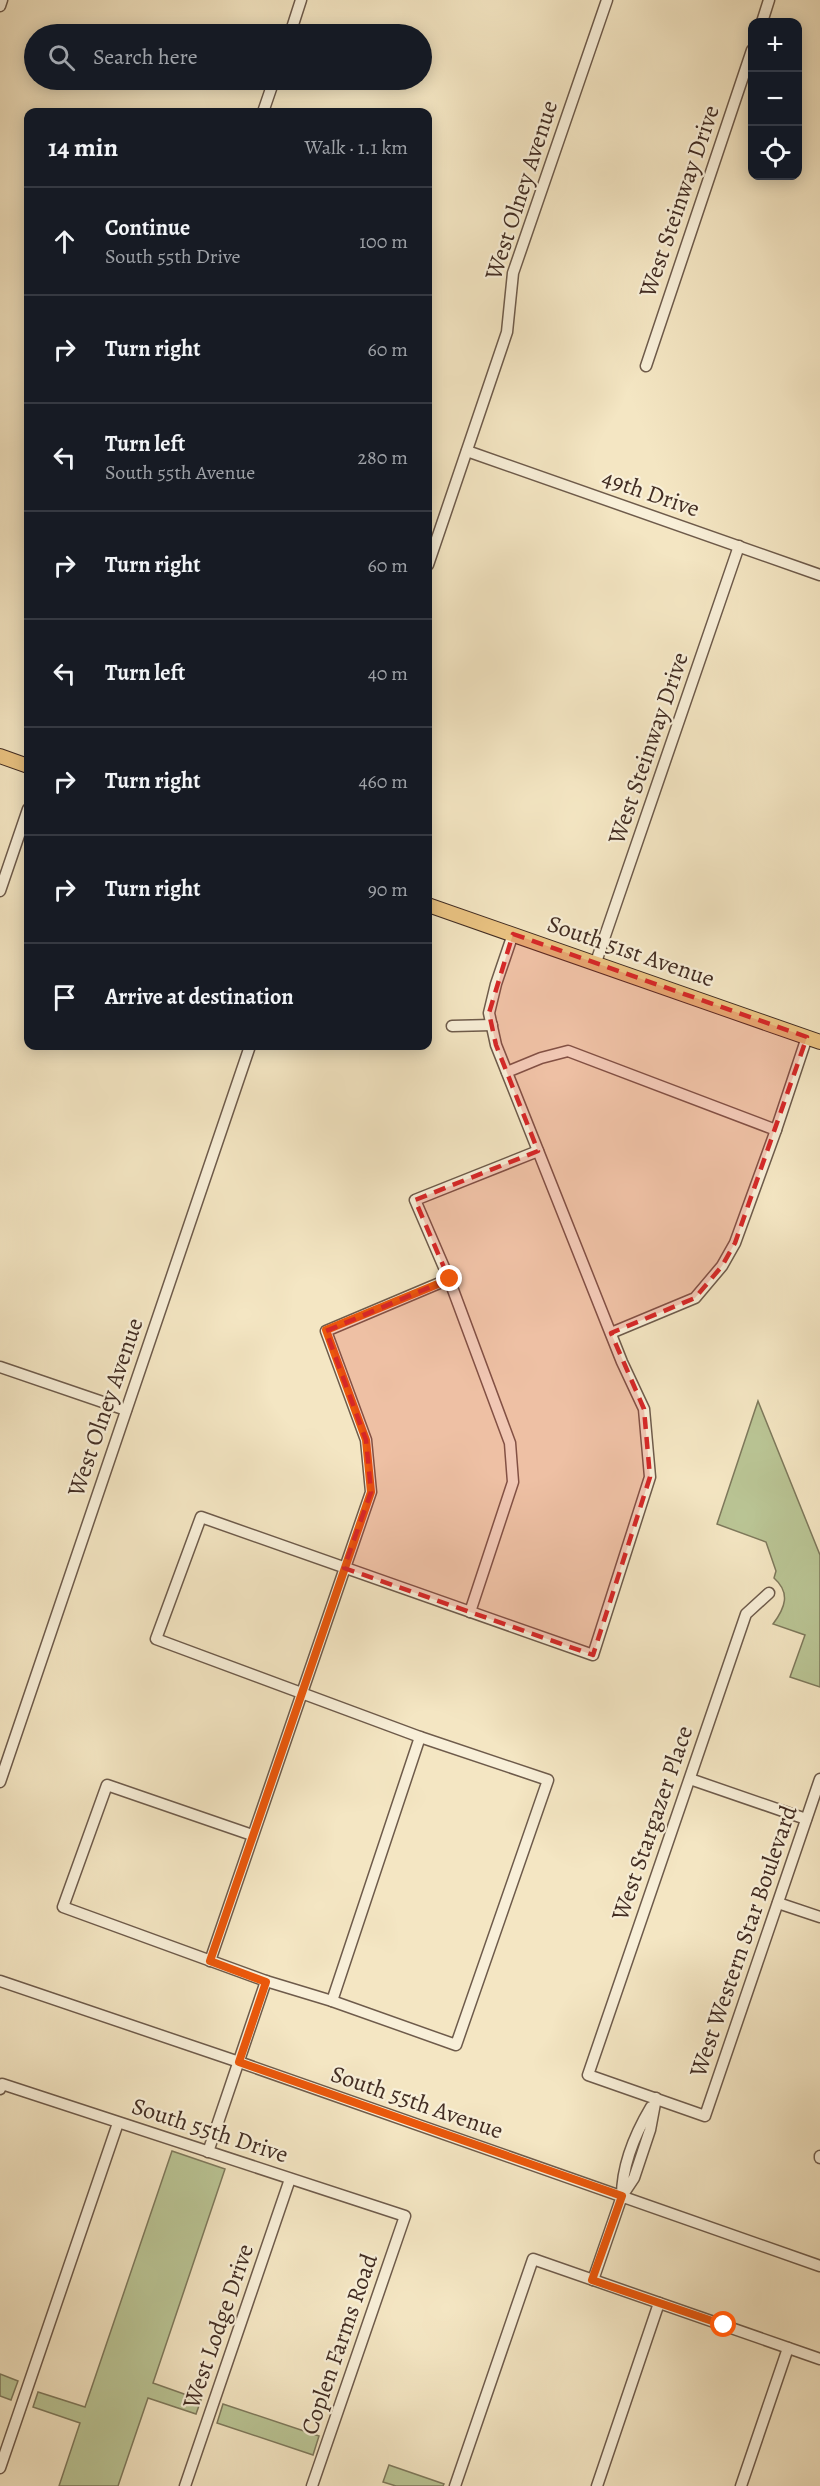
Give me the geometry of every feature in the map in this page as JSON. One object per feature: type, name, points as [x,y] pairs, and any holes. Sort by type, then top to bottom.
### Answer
[{"type":"main road","points":[[0,756],[24,765]]},
{"type":"main road","name":"South 51st Avenue","points":[[432,906],[813,1039]]},
{"type":"street","points":[[0,6],[2,0]]},
{"type":"street","points":[[294,24],[302,0]]},
{"type":"street","name":"West Olney Avenue","points":[[432,554],[507,332],[513,273],[607,0]]},
{"type":"street","points":[[763,18],[769,0]]},
{"type":"street","name":"West Steinway Drive","points":[[646,366],[748,65]]},
{"type":"street","points":[[264,108],[271,90]]},
{"type":"street","name":"49th Drive","points":[[467,451],[820,575]]},
{"type":"street","name":"West Steinway Drive","points":[[596,962],[739,546]]},
{"type":"street","points":[[0,891],[24,821]]},
{"type":"street","points":[[252,1834],[106,1785],[63,1906],[266,1982],[332,2001],[456,2045],[548,1780],[420,1737],[156,1639],[201,1517],[593,1655],[650,1477],[644,1410],[610,1333],[496,1046],[489,1013],[513,934]]},
{"type":"street","points":[[452,1026],[492,1025]]},
{"type":"street","points":[[610,1333],[695,1298],[722,1266],[735,1243],[776,1130],[813,1039]]},
{"type":"street","name":"West Olney Avenue","points":[[0,1782],[249,1050]]},
{"type":"street","points":[[507,1072],[541,1058],[567,1051],[776,1130]]},
{"type":"street","points":[[470,1612],[513,1482],[510,1443],[450,1279],[415,1200],[538,1151]]},
{"type":"street","points":[[210,1961],[371,1492],[366,1440],[326,1330],[450,1279]]},
{"type":"street","points":[[0,1366],[126,1410]]},
{"type":"street","name":"West Stargazer Place","points":[[656,2098],[588,2075],[746,1614],[769,1593]]},
{"type":"street","points":[[332,2001],[420,1737]]},
{"type":"street","points":[[690,1779],[806,1819]]},
{"type":"street","name":"West Western Star Boulevard","points":[[656,2098],[705,2116],[820,1779]]},
{"type":"street","points":[[778,1903],[820,1917]]},
{"type":"street","name":"South 55th Avenue","points":[[0,1981],[239,2062],[820,2266]]},
{"type":"street","points":[[208,2152],[266,1982]]},
{"type":"street","name":"South 55th Drive","points":[[1,2087],[118,2122],[405,2216]]},
{"type":"street","points":[[592,2280],[622,2196],[622,2175],[640,2126],[656,2098]]},
{"type":"street","points":[[0,2468],[118,2122]]},
{"type":"street","name":"West Lodge Drive","points":[[185,2486],[290,2179]]},
{"type":"street","name":"Coplen Farms Road","points":[[312,2486],[405,2216]]},
{"type":"street","points":[[455,2486],[533,2259],[820,2359]]},
{"type":"street","points":[[597,2486],[659,2303]]},
{"type":"street","points":[[741,2486],[788,2348]]},
{"type":"highlighted area","points":[[513,934],[807,1037],[735,1243],[722,1266],[695,1298],[611,1333],[644,1409],[650,1477],[593,1655],[344,1568],[371,1492],[366,1440],[326,1331],[449,1279],[415,1200],[538,1151],[496,1045],[489,1013]]},
{"type":"green space","points":[[758,1401],[820,1555],[820,1687],[790,1677],[805,1635],[773,1624],[781,1612],[784,1595],[783,1589],[774,1578],[776,1571],[766,1542],[717,1524]]},
{"type":"green space","points":[[172,2151],[225,2169],[153,2383],[201,2400],[196,2414],[148,2398],[118,2486],[59,2486],[80,2423],[33,2407],[38,2392],[85,2407]]},
{"type":"green space","points":[[0,2374],[18,2381],[11,2400],[0,2396]]},
{"type":"green space","points":[[223,2404],[319,2436],[313,2455],[217,2423]]},
{"type":"green space","points":[[389,2465],[444,2484],[443,2486],[396,2486],[383,2482]]},
{"type":"route","points":[[450,1279],[326,1330],[366,1440],[371,1492],[210,1961],[266,1982],[239,2062],[622,2196],[592,2280],[724,2325]]}]
